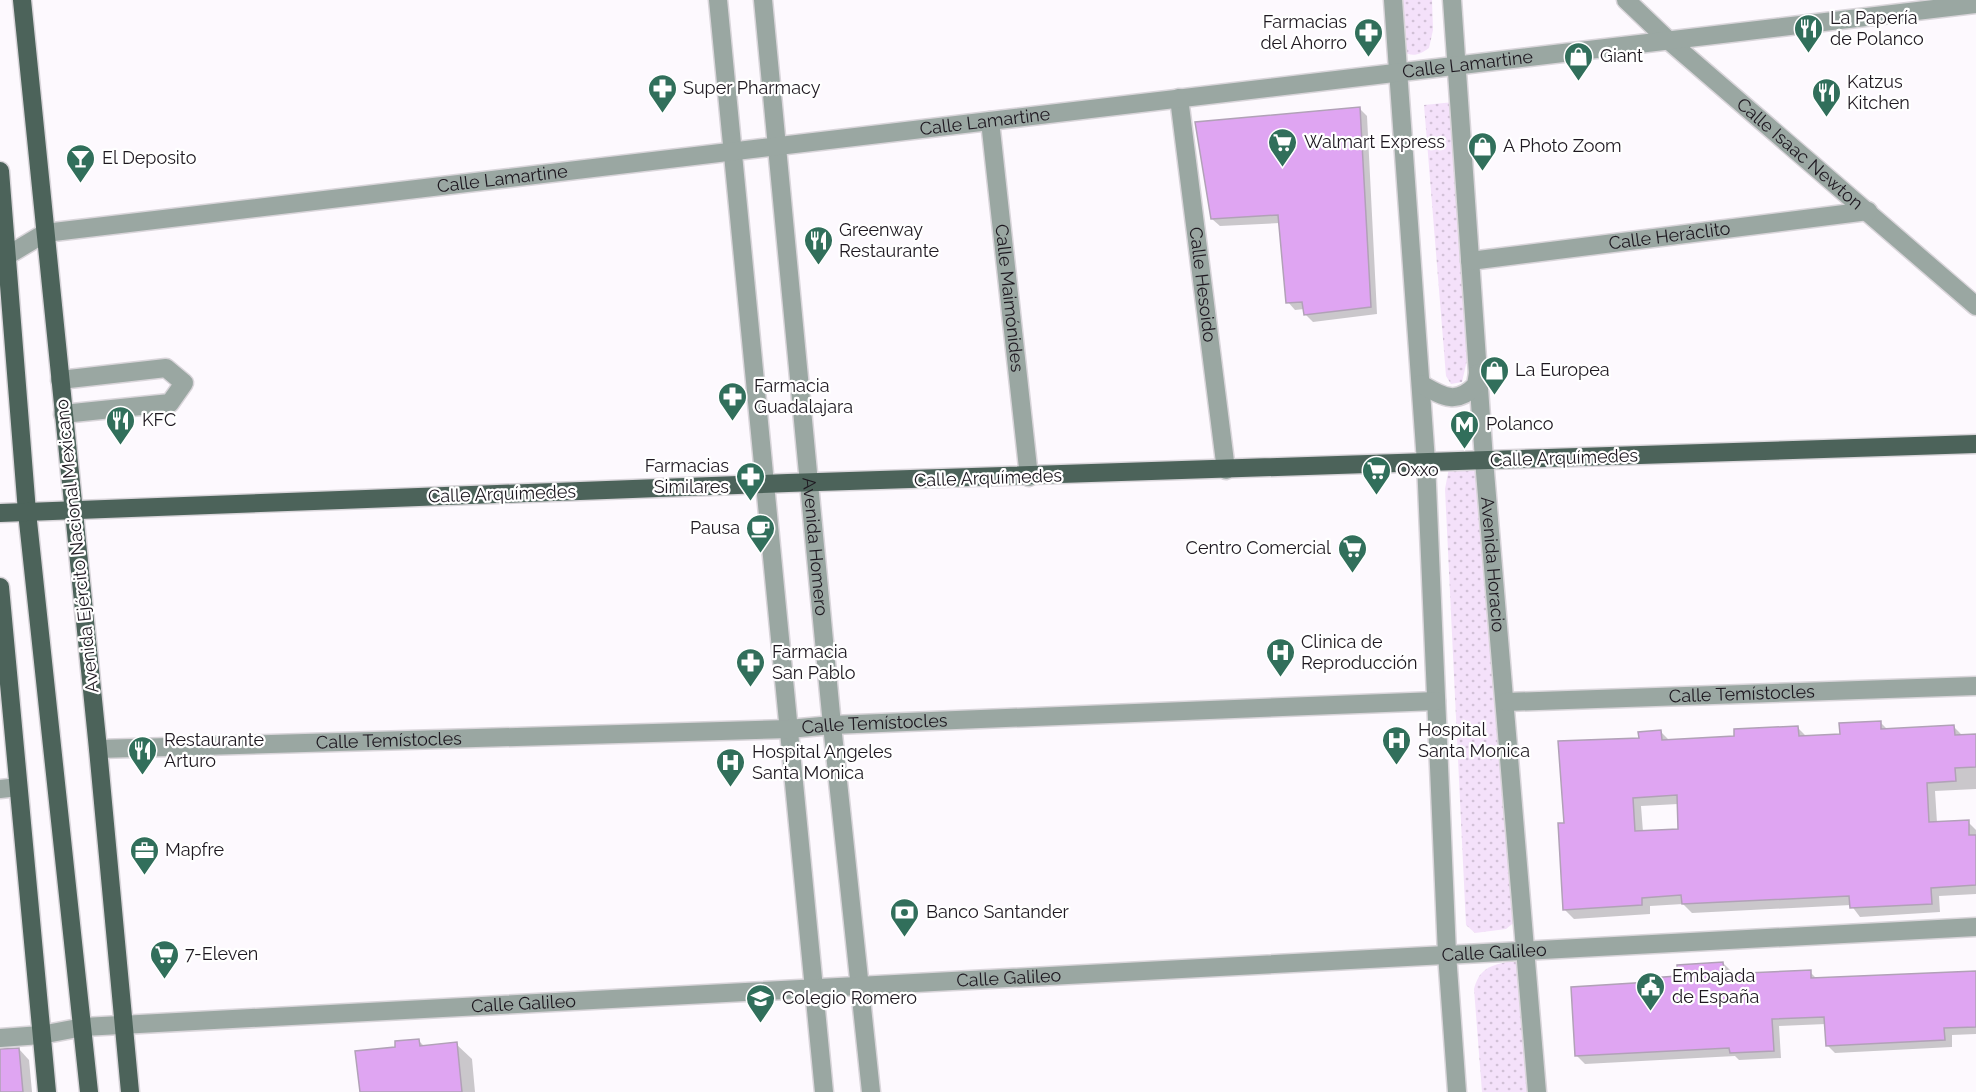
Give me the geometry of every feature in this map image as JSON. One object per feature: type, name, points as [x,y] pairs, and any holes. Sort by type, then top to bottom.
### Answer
[{"type":"main road","name":"Avenida Ejército Nacional Mexicano","points":[[22,0],[72,511],[98,749],[130,1092]]},
{"type":"main road","points":[[0,171],[4,259],[27,512],[89,1092]]},
{"type":"main road","name":"Calle Arquímedes","points":[[0,513],[767,484],[1976,444]]},
{"type":"main road","points":[[0,587],[9,788],[47,1092]]},
{"type":"street","points":[[718,0],[767,484],[824,1092]]},
{"type":"street","name":"Avenida Homero","points":[[763,0],[779,146],[832,725],[871,1092]]},
{"type":"street","points":[[1393,0],[1426,462],[1447,954],[1457,1092]]},
{"type":"street","name":"Avenida Horacio","points":[[1452,0],[1484,460],[1527,950],[1537,1092]]},
{"type":"street","name":"Calle Isaac Newton","points":[[1626,0],[1668,40],[1976,306]]},
{"type":"street","name":"Calle Lamartine","points":[[4,259],[45,233],[1976,4]]},
{"type":"street","name":"Calle Hesoido","points":[[1179,98],[1226,470]]},
{"type":"street","name":"Calle Maimónides","points":[[990,121],[1029,477]]},
{"type":"street","name":"Calle Heráclito","points":[[1470,261],[1868,211]]},
{"type":"street","points":[[60,380],[166,368],[184,383],[170,404],[63,414]]},
{"type":"street","points":[[1420,384],[1448,399],[1457,399],[1476,386],[1478,372]]},
{"type":"street","name":"Calle Temístocles","points":[[1506,702],[1976,686]]},
{"type":"street","name":"Calle Temístocles","points":[[98,749],[789,729],[832,725],[1436,700]]},
{"type":"street","name":"Calle Galileo","points":[[0,1038],[41,1035],[83,1027],[861,984],[1976,927]]},
{"type":"shaded area","points":[[1395,0],[1432,0],[1433,30],[1429,48],[1415,55],[1401,50]]},
{"type":"shaded area","points":[[1454,102],[1468,356],[1462,382],[1451,384],[1446,376],[1424,105]]},
{"type":"shaded area","points":[[1479,465],[1516,921],[1506,929],[1475,933],[1466,925],[1445,489],[1449,468]]},
{"type":"shaded area","points":[[1507,962],[1522,962],[1536,1092],[1482,1092],[1474,989],[1485,970]]},
{"type":"building","name":"Walmart Express","points":[[1360,107],[1371,307],[1304,315],[1302,302],[1286,303],[1278,215],[1211,219],[1195,122]]},
{"type":"building","points":[[1881,721],[1881,729],[1954,725],[1955,735],[1976,734],[1976,767],[1955,768],[1956,781],[1927,783],[1929,822],[1969,820],[1969,835],[1976,835],[1976,885],[1931,888],[1932,904],[1850,908],[1849,896],[1682,904],[1681,895],[1642,898],[1642,905],[1563,910],[1558,823],[1564,823],[1558,741],[1639,738],[1638,732],[1661,730],[1662,740],[1734,736],[1734,729],[1798,726],[1799,736],[1840,734],[1839,723]],"holes":[[[1677,795],[1678,829],[1635,831],[1633,798]]]},
{"type":"building","points":[[1723,962],[1724,974],[1811,970],[1811,978],[1976,971],[1976,1027],[1944,1028],[1945,1040],[1826,1046],[1824,1017],[1772,1019],[1774,1051],[1730,1053],[1729,1048],[1575,1056],[1571,987],[1650,982],[1650,978],[1677,976],[1677,965]]},
{"type":"building","points":[[419,1039],[420,1046],[457,1042],[462,1092],[360,1092],[355,1051],[395,1047],[395,1041]]},
{"type":"building","points":[[19,1048],[23,1092],[0,1092],[0,1049]]},
{"type":"place","name":"La Papería de Polanco","points":[[1809,54]]},
{"type":"place","name":"Farmacias del Ahorro","points":[[1368,58]]},
{"type":"place","name":"Giant","points":[[1579,82]]},
{"type":"place","name":"Super Pharmacy","points":[[662,114]]},
{"type":"place","name":"Katzus Kitchen","points":[[1826,118]]},
{"type":"place","name":"Walmart Express","points":[[1283,168]]},
{"type":"place","name":"A Photo Zoom","points":[[1482,172]]},
{"type":"place","name":"El Deposito","points":[[81,184]]},
{"type":"place","name":"Greenway Restaurante","points":[[818,266]]},
{"type":"place","name":"La Europea","points":[[1494,396]]},
{"type":"place","name":"Farmacia Guadalajara","points":[[733,422]]},
{"type":"place","name":"KFC","points":[[121,446]]},
{"type":"place","name":"Polanco","points":[[1465,450]]},
{"type":"place","name":"Oxxo","points":[[1376,496]]},
{"type":"place","name":"Farmacias Similares","points":[[750,502]]},
{"type":"place","name":"Pausa","points":[[761,554]]},
{"type":"place","name":"Centro Comercial","points":[[1352,574]]},
{"type":"place","name":"Clinica de Reproducción","points":[[1280,678]]},
{"type":"place","name":"Farmacia San Pablo","points":[[751,688]]},
{"type":"place","name":"Hospital Santa Monica","points":[[1397,766]]},
{"type":"place","name":"Restaurante Arturo","points":[[143,776]]},
{"type":"place","name":"Hospital Angeles Santa Monica","points":[[731,788]]},
{"type":"place","name":"Mapfre","points":[[144,876]]},
{"type":"place","name":"Banco Santander","points":[[905,938]]},
{"type":"place","name":"7-Eleven","points":[[164,980]]},
{"type":"place","name":"Embajada de España","points":[[1651,1012]]},
{"type":"place","name":"Colegio Romero","points":[[761,1024]]}]
